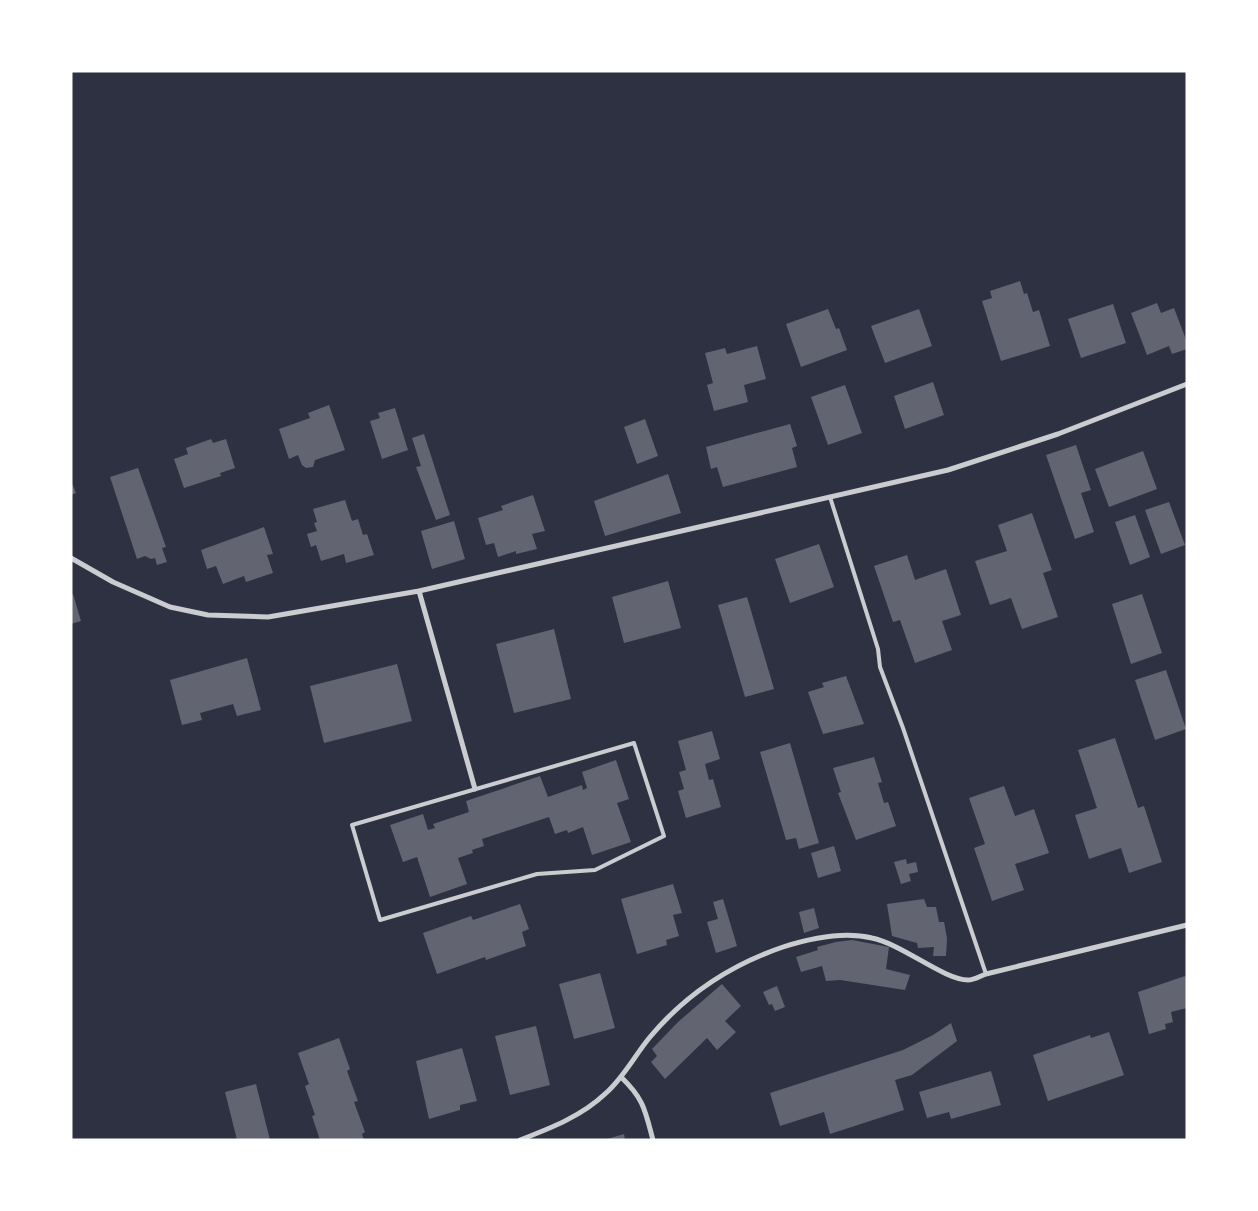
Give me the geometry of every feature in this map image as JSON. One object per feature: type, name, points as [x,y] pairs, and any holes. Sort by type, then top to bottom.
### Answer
[{"type":"street","points":[[71,558],[113,582],[170,607],[215,616],[268,617],[419,591],[608,550],[965,465],[1058,434],[1187,384]]},
{"type":"street","points":[[419,591],[475,789]]},
{"type":"street","points":[[520,1140],[583,1111],[606,1094],[651,1036],[708,982],[752,959],[797,943],[831,936],[853,935],[873,938],[897,946],[955,978],[969,980],[986,974],[1187,925]]},
{"type":"street","points":[[621,1077],[636,1091],[643,1102],[653,1140]]},
{"type":"lane","points":[[829,496],[878,649],[880,668],[906,737],[986,974]]},
{"type":"lane","points":[[634,743],[664,836],[595,870],[537,874],[380,920],[352,825],[475,789],[634,743]]},
{"type":"building","points":[[1020,281],[1024,294],[1027,293],[1033,312],[1039,310],[1050,346],[1001,361],[982,301],[992,298],[990,291]]},
{"type":"building","points":[[1157,303],[1161,313],[1174,308],[1187,342],[1187,349],[1172,354],[1169,346],[1147,355],[1131,313]]},
{"type":"building","points":[[1113,304],[1126,343],[1081,358],[1068,319]]},
{"type":"building","points":[[828,309],[836,329],[839,328],[847,350],[801,367],[786,324]]},
{"type":"building","points":[[919,309],[932,346],[885,363],[871,326]]},
{"type":"building","points":[[757,346],[766,379],[744,385],[748,402],[714,411],[707,385],[713,383],[705,353],[725,348],[727,354]]},
{"type":"building","points":[[933,382],[944,415],[905,429],[894,396]]},
{"type":"building","points":[[845,385],[862,433],[828,445],[811,397]]},
{"type":"building","points":[[329,405],[345,450],[315,460],[313,467],[306,468],[302,465],[298,455],[289,459],[279,429],[310,418],[308,413]]},
{"type":"building","points":[[395,408],[408,450],[382,459],[370,421],[380,418],[378,413]]},
{"type":"building","points":[[645,419],[658,456],[637,464],[624,427]]},
{"type":"building","points":[[790,424],[797,446],[792,448],[797,467],[723,487],[717,467],[711,469],[706,447]]},
{"type":"building","points":[[424,434],[450,515],[436,520],[416,467],[421,466],[412,438]]},
{"type":"building","points":[[211,439],[213,443],[226,439],[235,468],[220,473],[221,476],[184,488],[174,459],[188,454],[186,448]]},
{"type":"building","points":[[1076,445],[1091,490],[1081,493],[1094,532],[1075,539],[1046,455]]},
{"type":"building","points":[[1143,451],[1157,489],[1109,507],[1095,469]]},
{"type":"building","points":[[138,468],[166,547],[162,548],[167,562],[157,565],[155,558],[151,559],[145,556],[137,559],[110,477]]},
{"type":"building","points":[[668,474],[681,513],[605,536],[594,501]]},
{"type":"building","points":[[71,481],[76,493],[71,495]]},
{"type":"building","points":[[533,495],[545,531],[532,534],[537,549],[516,554],[516,551],[498,557],[494,543],[486,545],[478,518],[503,510],[501,506]]},
{"type":"building","points":[[345,500],[352,521],[358,519],[363,535],[367,534],[374,555],[346,563],[344,554],[321,561],[316,545],[311,547],[307,534],[317,531],[314,523],[317,522],[313,509]]},
{"type":"building","points":[[1169,502],[1185,545],[1161,554],[1145,510]]},
{"type":"building","points":[[1032,513],[1052,570],[1043,573],[1058,617],[1022,629],[1011,598],[990,605],[975,561],[1007,551],[998,525]]},
{"type":"building","points":[[1135,515],[1150,557],[1130,565],[1115,522]]},
{"type":"building","points":[[454,521],[465,559],[432,569],[421,531]]},
{"type":"building","points":[[264,527],[273,554],[267,555],[273,573],[246,582],[244,576],[223,584],[216,566],[207,569],[201,550]]},
{"type":"building","points":[[819,544],[834,587],[790,603],[775,559]]},
{"type":"building","points":[[907,555],[915,580],[946,569],[961,615],[942,621],[952,650],[915,663],[900,620],[893,622],[874,566]]},
{"type":"building","points":[[668,581],[681,628],[624,643],[612,597]]},
{"type":"building","points":[[73,594],[81,621],[71,624],[71,595]]},
{"type":"building","points":[[1142,594],[1162,653],[1131,664],[1112,604]]},
{"type":"building","points":[[747,597],[774,689],[745,697],[718,605]]},
{"type":"building","points":[[554,629],[571,699],[514,713],[496,644]]},
{"type":"building","points":[[247,658],[261,710],[237,716],[233,704],[200,713],[202,720],[182,725],[170,680]]},
{"type":"building","points":[[397,664],[412,721],[324,743],[310,686]]},
{"type":"building","points":[[1166,670],[1186,729],[1155,740],[1135,680]]},
{"type":"building","points":[[846,676],[864,724],[823,734],[808,692],[824,687],[822,683]]},
{"type":"building","points":[[712,731],[720,759],[705,764],[709,780],[713,779],[721,807],[686,818],[678,791],[684,789],[679,772],[686,770],[678,741]]},
{"type":"building","points":[[1115,738],[1138,808],[1144,806],[1162,862],[1129,873],[1121,848],[1089,859],[1075,815],[1097,808],[1078,750]]},
{"type":"building","points":[[790,743],[819,843],[799,849],[796,838],[786,840],[760,752]]},
{"type":"building","points":[[874,757],[882,782],[878,783],[884,803],[888,802],[896,826],[856,840],[838,793],[841,792],[833,768]]},
{"type":"building","points":[[616,760],[629,799],[617,803],[631,842],[592,855],[583,827],[568,833],[567,830],[555,834],[549,817],[482,839],[484,846],[472,850],[473,853],[458,858],[467,884],[430,897],[417,857],[403,862],[390,825],[423,814],[428,830],[435,828],[433,824],[469,812],[466,801],[540,776],[548,797],[582,785],[583,790],[587,788],[582,772]]},
{"type":"building","points":[[1004,786],[1015,816],[1034,809],[1049,853],[1015,864],[1024,890],[992,901],[974,848],[985,844],[969,798]]},
{"type":"building","points":[[834,846],[841,871],[818,878],[811,853]]},
{"type":"building","points":[[906,859],[907,864],[916,862],[918,872],[909,874],[911,881],[901,884],[894,862]]},
{"type":"building","points":[[673,884],[682,913],[673,915],[679,936],[666,940],[667,945],[637,954],[621,899]]},
{"type":"building","points":[[723,899],[737,946],[716,953],[707,922],[718,919],[713,902]]},
{"type":"building","points":[[924,899],[927,907],[936,907],[939,922],[944,922],[947,938],[946,956],[933,956],[934,947],[918,948],[917,943],[892,936],[887,904]]},
{"type":"building","points":[[520,904],[529,929],[522,932],[526,946],[486,960],[485,957],[437,974],[423,933],[471,916],[473,920]]},
{"type":"building","points":[[814,908],[819,928],[804,933],[799,912]]},
{"type":"building","points":[[852,940],[889,947],[886,969],[910,975],[905,990],[840,980],[826,981],[822,966],[801,972],[796,957],[818,950],[817,947]]},
{"type":"building","points":[[600,973],[615,1028],[574,1039],[559,984]]},
{"type":"building","points":[[1185,976],[1187,979],[1187,1008],[1171,1012],[1173,1022],[1165,1024],[1166,1029],[1149,1034],[1138,992]]},
{"type":"building","points":[[722,984],[741,1006],[725,1021],[736,1032],[717,1050],[707,1038],[665,1079],[651,1062],[657,1056],[652,1049],[678,1022]]},
{"type":"building","points":[[777,986],[785,1007],[775,1011],[772,1004],[769,1005],[763,992]]},
{"type":"building","points":[[951,1023],[957,1041],[912,1075],[895,1080],[904,1110],[830,1134],[824,1112],[780,1126],[770,1093],[903,1050],[933,1035]]},
{"type":"building","points":[[536,1026],[550,1085],[510,1095],[495,1036]]},
{"type":"building","points":[[1109,1032],[1124,1075],[1048,1101],[1033,1055],[1090,1035],[1091,1038]]},
{"type":"building","points":[[339,1038],[350,1069],[347,1071],[358,1101],[354,1102],[365,1132],[362,1134],[364,1140],[320,1140],[312,1116],[315,1115],[305,1086],[309,1084],[298,1053]]},
{"type":"building","points":[[462,1048],[477,1101],[460,1105],[460,1110],[429,1119],[416,1061]]},
{"type":"building","points":[[991,1071],[1001,1105],[951,1119],[949,1112],[927,1118],[919,1092]]},
{"type":"building","points":[[256,1084],[270,1140],[237,1140],[225,1092]]},
{"type":"building","points":[[624,1134],[625,1140],[607,1140],[607,1139]]}]
